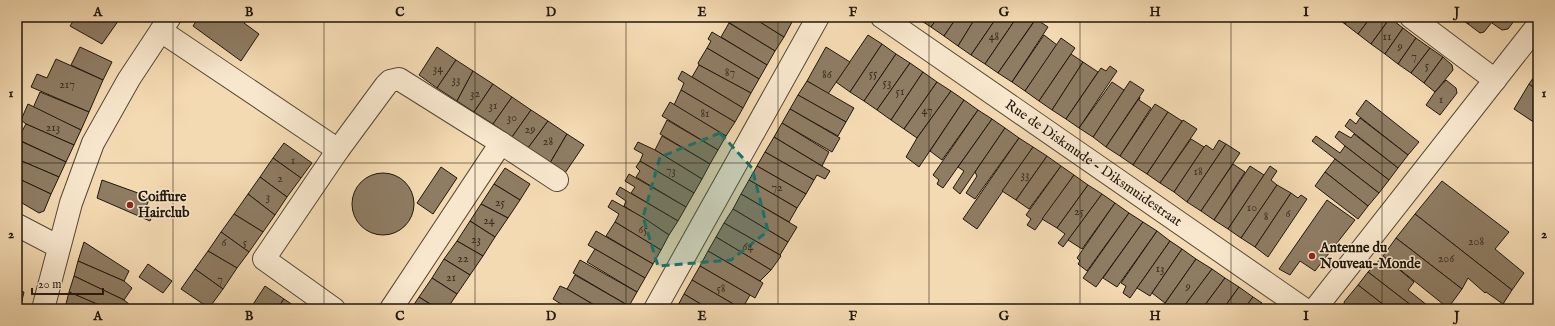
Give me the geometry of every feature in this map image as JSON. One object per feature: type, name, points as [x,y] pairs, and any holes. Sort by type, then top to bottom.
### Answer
[{"type":"street","points":[[655,309],[818,17]]},
{"type":"street","name":"Rue de Diskmude - Diksmuidestraat","points":[[882,17],[1304,309]]},
{"type":"street","points":[[1411,17],[1495,80]]},
{"type":"street","points":[[43,309],[71,203],[93,142],[129,79],[166,24],[338,150]]},
{"type":"street","points":[[1315,309],[1538,25]]},
{"type":"street","points":[[334,309],[264,259],[338,150],[390,81],[399,79],[557,180]]},
{"type":"street","points":[[391,309],[500,143]]},
{"type":"street","points":[[17,225],[59,247]]},
{"type":"highlighted area","points":[[720,133],[752,168],[768,231],[731,260],[658,266],[643,217],[660,157]]},
{"type":"building","points":[[76,17],[121,17],[102,44],[70,26]]},
{"type":"building","points":[[199,17],[248,17],[244,23],[259,34],[241,61],[193,26]]},
{"type":"building","points":[[720,17],[752,17],[784,37],[775,51]]},
{"type":"building","points":[[752,17],[782,17],[792,22],[784,37]]},
{"type":"building","points":[[782,17],[795,17],[792,22]]},
{"type":"building","points":[[938,17],[931,27],[917,18]]},
{"type":"building","points":[[938,17],[957,17],[944,36],[931,27]]},
{"type":"building","points":[[957,17],[976,17],[958,46],[944,36]]},
{"type":"building","points":[[976,17],[997,17],[971,55],[958,46]]},
{"type":"building","points":[[997,17],[1017,17],[985,64],[971,55]]},
{"type":"building","points":[[1017,17],[1037,17],[998,73],[985,64]]},
{"type":"building","points":[[1335,17],[1350,17],[1345,24]]},
{"type":"building","points":[[1350,17],[1371,17],[1358,34],[1345,24]]},
{"type":"building","points":[[1371,17],[1390,18],[1371,44],[1358,34]]},
{"type":"building","points":[[1458,17],[1473,17],[1468,24]]},
{"type":"building","points":[[1473,17],[1496,17],[1484,32],[1480,33],[1468,24]]},
{"type":"building","points":[[1496,17],[1517,17],[1508,29],[1502,30],[1492,23]]},
{"type":"building","points":[[1390,18],[1403,28],[1385,54],[1371,44]]},
{"type":"building","points":[[1036,19],[1048,27],[1012,82],[998,73]]},
{"type":"building","points":[[729,23],[775,51],[767,65],[721,37]]},
{"type":"building","points":[[1403,28],[1416,38],[1398,64],[1385,54]]},
{"type":"building","points":[[712,32],[767,65],[759,79],[707,48],[711,41],[708,39]]},
{"type":"building","points":[[868,35],[882,44],[850,92],[836,82]]},
{"type":"building","points":[[1044,35],[1057,45],[1025,91],[1012,82]]},
{"type":"building","points":[[1061,38],[1075,48],[1039,101],[1025,91]]},
{"type":"building","points":[[1416,38],[1430,48],[1411,73],[1398,64]]},
{"type":"building","points":[[882,44],[896,54],[864,101],[850,92]]},
{"type":"building","points":[[80,47],[112,62],[103,80],[71,65]]},
{"type":"building","points":[[437,47],[456,60],[437,88],[419,75]]},
{"type":"building","points":[[826,47],[850,62],[828,94],[807,81]]},
{"type":"building","points":[[707,48],[759,79],[751,93],[699,65],[698,63]]},
{"type":"building","points":[[1430,48],[1443,57],[1424,83],[1411,73]]},
{"type":"building","points":[[896,54],[910,63],[877,110],[864,101]]},
{"type":"building","points":[[1071,54],[1083,62],[1052,110],[1039,101]]},
{"type":"building","points":[[1443,57],[1452,65],[1453,70],[1435,92],[1424,83]]},
{"type":"building","points":[[56,59],[103,80],[89,112],[31,87],[37,74],[47,78]]},
{"type":"building","points":[[456,60],[473,71],[457,101],[437,88]]},
{"type":"building","points":[[1083,62],[1098,72],[1066,119],[1052,110]]},
{"type":"building","points":[[910,63],[923,72],[891,120],[877,110]]},
{"type":"building","points":[[699,65],[751,93],[743,108],[692,77]]},
{"type":"building","points":[[1110,66],[1117,71],[1079,128],[1066,119],[1101,68],[1106,71]]},
{"type":"building","points":[[473,71],[493,84],[474,112],[457,101]]},
{"type":"building","points":[[682,71],[743,108],[735,122],[681,90],[684,83],[678,79]]},
{"type":"building","points":[[1538,71],[1538,91],[1529,84]]},
{"type":"building","points":[[923,72],[937,82],[904,129],[891,120]]},
{"type":"building","points":[[1446,80],[1456,88],[1457,93],[1440,115],[1426,105]]},
{"type":"building","points":[[807,81],[854,108],[846,122],[798,95]]},
{"type":"building","points":[[1130,81],[1144,90],[1106,147],[1093,137]]},
{"type":"building","points":[[937,82],[951,91],[917,138],[904,129]]},
{"type":"building","points":[[1112,82],[1124,90],[1093,137],[1079,128]]},
{"type":"building","points":[[493,84],[512,97],[493,124],[474,112]]},
{"type":"building","points":[[1529,84],[1538,91],[1538,125],[1514,109]]},
{"type":"building","points":[[681,90],[735,122],[726,136],[674,105]]},
{"type":"building","points":[[951,91],[964,100],[919,167],[906,157],[917,138]]},
{"type":"building","points":[[40,92],[89,112],[81,130],[33,108]]},
{"type":"building","points":[[798,95],[846,122],[838,136],[790,109]]},
{"type":"building","points":[[512,97],[531,110],[512,137],[493,124]]},
{"type":"building","points":[[1140,97],[1139,100],[1151,108],[1120,156],[1106,147]]},
{"type":"building","points":[[964,100],[978,110],[942,160],[930,151]]},
{"type":"building","points":[[1366,100],[1419,142],[1408,155],[1356,114]]},
{"type":"building","points":[[670,102],[726,136],[718,150],[662,116]]},
{"type":"building","points":[[28,104],[81,130],[74,145],[26,124],[21,120]]},
{"type":"building","points":[[1155,104],[1168,112],[1133,165],[1120,156]]},
{"type":"building","points":[[790,109],[840,138],[832,152],[782,123]]},
{"type":"building","points":[[531,110],[548,121],[528,148],[512,137]]},
{"type":"building","points":[[978,110],[992,119],[943,188],[937,184],[939,180],[933,175]]},
{"type":"building","points":[[1168,112],[1182,121],[1147,174],[1133,165]]},
{"type":"building","points":[[1360,118],[1408,155],[1398,168],[1345,126],[1350,119],[1356,124]]},
{"type":"building","points":[[992,119],[1005,128],[960,194],[953,188],[964,171],[958,167]]},
{"type":"building","points":[[667,120],[718,150],[710,164],[660,134]]},
{"type":"building","points":[[1183,120],[1197,129],[1160,183],[1147,174]]},
{"type":"building","points":[[548,121],[567,134],[550,163],[528,148]]},
{"type":"building","points":[[782,123],[829,152],[822,166],[774,137]]},
{"type":"building","points":[[26,124],[74,145],[66,162],[17,139],[18,128],[22,131]]},
{"type":"building","points":[[1005,128],[1019,138],[975,199],[966,193],[977,176],[975,172]]},
{"type":"building","points":[[1339,131],[1351,138],[1354,134],[1398,168],[1389,180],[1335,137]]},
{"type":"building","points":[[567,134],[584,145],[565,173],[550,163]]},
{"type":"building","points":[[662,136],[710,164],[702,179],[655,150]]},
{"type":"building","points":[[1316,136],[1340,153],[1345,146],[1389,180],[1379,193],[1312,141]]},
{"type":"building","points":[[774,137],[830,171],[825,179],[817,175],[814,180],[765,152]]},
{"type":"building","points":[[1019,138],[1033,147],[977,229],[963,219]]},
{"type":"building","points":[[1191,139],[1204,147],[1174,192],[1160,183]]},
{"type":"building","points":[[18,140],[66,162],[59,177],[17,159]]},
{"type":"building","points":[[1219,140],[1226,144],[1187,202],[1174,192],[1204,147],[1206,145],[1213,150]]},
{"type":"building","points":[[638,142],[655,150],[702,179],[694,193],[640,161],[643,154],[634,149]]},
{"type":"building","points":[[284,143],[312,163],[301,178],[273,158]]},
{"type":"building","points":[[1226,144],[1240,153],[1201,211],[1187,202]]},
{"type":"building","points":[[1033,147],[1047,156],[1016,200],[1002,191]]},
{"type":"building","points":[[765,152],[814,180],[806,194],[757,166]]},
{"type":"building","points":[[1047,156],[1061,166],[1029,209],[1016,200]]},
{"type":"building","points":[[273,158],[301,178],[287,197],[260,177]]},
{"type":"building","points":[[17,159],[59,177],[51,194],[17,178]]},
{"type":"building","points":[[1335,159],[1379,193],[1368,206],[1325,172]]},
{"type":"building","points":[[640,161],[694,193],[686,207],[636,177],[640,171],[636,167]]},
{"type":"building","points":[[1233,164],[1245,172],[1214,220],[1201,211]]},
{"type":"building","points":[[757,166],[806,194],[797,208],[749,180]]},
{"type":"building","points":[[1061,166],[1074,175],[1035,230],[1027,225],[1031,219],[1026,215]]},
{"type":"building","points":[[1250,166],[1264,175],[1228,229],[1214,220]]},
{"type":"building","points":[[1270,166],[1277,171],[1271,180],[1277,185],[1241,238],[1228,229]]},
{"type":"building","points":[[441,167],[457,178],[433,214],[417,203]]},
{"type":"building","points":[[505,168],[530,184],[520,200],[494,184]]},
{"type":"building","points":[[1325,172],[1368,206],[1358,219],[1315,186]]},
{"type":"building","points":[[383,173],[395,175],[405,182],[412,192],[414,204],[412,216],[405,226],[395,233],[383,235],[371,233],[361,226],[354,216],[352,204],[354,192],[361,182],[371,175]]},
{"type":"building","points":[[629,174],[686,207],[678,221],[631,193],[635,187],[625,181]]},
{"type":"building","points":[[1074,175],[1088,185],[1057,228],[1042,219]]},
{"type":"building","points":[[260,177],[287,197],[275,215],[248,194]]},
{"type":"building","points":[[17,178],[51,194],[44,211],[39,213],[17,200]]},
{"type":"building","name":"Coiffure Hairclub","points":[[102,180],[138,193],[149,200],[144,211],[152,216],[150,221],[97,198]]},
{"type":"building","points":[[749,180],[797,208],[789,222],[741,194]]},
{"type":"building","points":[[1442,181],[1509,232],[1495,249],[1524,273],[1512,290],[1415,214]]},
{"type":"building","points":[[494,184],[520,200],[508,218],[481,204]]},
{"type":"building","points":[[1088,185],[1102,194],[1063,247],[1058,243],[1065,234],[1057,228]]},
{"type":"building","points":[[1277,185],[1291,193],[1255,247],[1241,238]]},
{"type":"building","points":[[620,187],[678,221],[669,235],[624,206],[626,201],[616,194]]},
{"type":"building","points":[[1291,193],[1298,198],[1301,195],[1307,199],[1268,257],[1255,247]]},
{"type":"building","points":[[248,194],[275,215],[263,232],[234,214]]},
{"type":"building","points":[[741,194],[797,227],[788,242],[733,209]]},
{"type":"building","points":[[1102,194],[1115,203],[1082,249],[1068,240]]},
{"type":"building","points":[[612,200],[644,218],[669,235],[661,250],[615,222],[619,214],[608,207]]},
{"type":"building","points":[[1327,200],[1355,220],[1315,271],[1300,261],[1290,275],[1279,269]]},
{"type":"building","points":[[1115,203],[1129,213],[1087,271],[1078,264],[1080,261],[1077,258]]},
{"type":"building","points":[[481,204],[508,218],[495,237],[470,221]]},
{"type":"building","points":[[733,209],[788,242],[780,255],[724,223]]},
{"type":"building","points":[[1129,213],[1143,222],[1096,287],[1083,278]]},
{"type":"building","points":[[234,214],[263,232],[249,252],[221,232]]},
{"type":"building","points":[[1415,214],[1512,290],[1503,304],[1486,292],[1485,293],[1468,278],[1462,289],[1396,238]]},
{"type":"building","points":[[470,221],[495,237],[483,256],[457,241]]},
{"type":"building","points":[[615,222],[661,250],[653,264],[606,236]]},
{"type":"building","points":[[1143,222],[1157,231],[1117,287],[1103,278]]},
{"type":"building","points":[[724,223],[781,256],[771,270],[716,237]]},
{"type":"building","points":[[596,231],[653,264],[645,278],[588,245]]},
{"type":"building","points":[[1157,231],[1170,241],[1130,298],[1123,293],[1126,286],[1121,283]]},
{"type":"building","points":[[221,232],[249,252],[237,268],[208,251]]},
{"type":"building","points":[[716,237],[771,270],[760,281],[708,251]]},
{"type":"building","points":[[1396,238],[1462,289],[1448,308],[1383,256]]},
{"type":"building","points":[[457,241],[483,256],[470,275],[444,259]]},
{"type":"building","points":[[1170,241],[1182,249],[1150,296],[1137,288]]},
{"type":"building","points":[[84,242],[129,271],[124,281],[78,261]]},
{"type":"building","points":[[595,249],[645,278],[637,292],[587,262]]},
{"type":"building","points":[[1182,249],[1196,259],[1165,303],[1152,293]]},
{"type":"building","points":[[208,251],[237,268],[223,289],[195,269]]},
{"type":"building","points":[[708,251],[763,283],[755,298],[700,266]]},
{"type":"building","points":[[1383,256],[1414,282],[1408,290],[1432,309],[1416,309],[1368,272]]},
{"type":"building","points":[[444,259],[470,275],[457,294],[432,278]]},
{"type":"building","points":[[1196,259],[1212,269],[1182,309],[1161,309]]},
{"type":"building","points":[[580,260],[637,292],[629,306],[573,273]]},
{"type":"building","points":[[78,261],[124,281],[132,288],[124,300],[74,276]]},
{"type":"building","points":[[148,264],[172,281],[163,293],[139,277]]},
{"type":"building","points":[[700,266],[750,295],[742,309],[692,280]]},
{"type":"building","points":[[195,269],[223,289],[209,308],[181,289]]},
{"type":"building","points":[[1212,269],[1225,278],[1202,309],[1182,309]]},
{"type":"building","points":[[1368,272],[1416,309],[1389,309],[1358,285]]},
{"type":"building","points":[[575,275],[629,306],[627,309],[601,309],[567,289]]},
{"type":"building","points":[[74,276],[124,300],[135,309],[108,309],[69,292]]},
{"type":"building","points":[[432,278],[457,294],[447,309],[438,309],[419,297]]},
{"type":"building","points":[[1225,278],[1239,287],[1223,309],[1202,309]]},
{"type":"building","points":[[692,280],[742,309],[709,309],[684,294]]},
{"type":"building","points":[[1358,285],[1389,309],[1346,309],[1344,302]]},
{"type":"building","points":[[265,286],[284,299],[277,309],[250,309]]},
{"type":"building","points":[[560,286],[601,309],[569,309],[553,299]]},
{"type":"building","points":[[1239,287],[1253,297],[1244,309],[1223,309]]},
{"type":"building","points":[[17,290],[24,292],[20,309],[17,309]]},
{"type":"building","points":[[69,292],[108,309],[65,308]]},
{"type":"building","points":[[684,294],[709,309],[676,309]]},
{"type":"building","points":[[419,297],[438,309],[411,309]]},
{"type":"building","points":[[1253,297],[1262,303],[1262,309],[1244,309]]},
{"type":"building","points":[[284,299],[299,309],[277,309]]},
{"type":"place","name":"Coiffure Hairclub","points":[[130,205]]},
{"type":"place","name":"Antenne du Nouveau-Monde","points":[[1312,256]]}]
